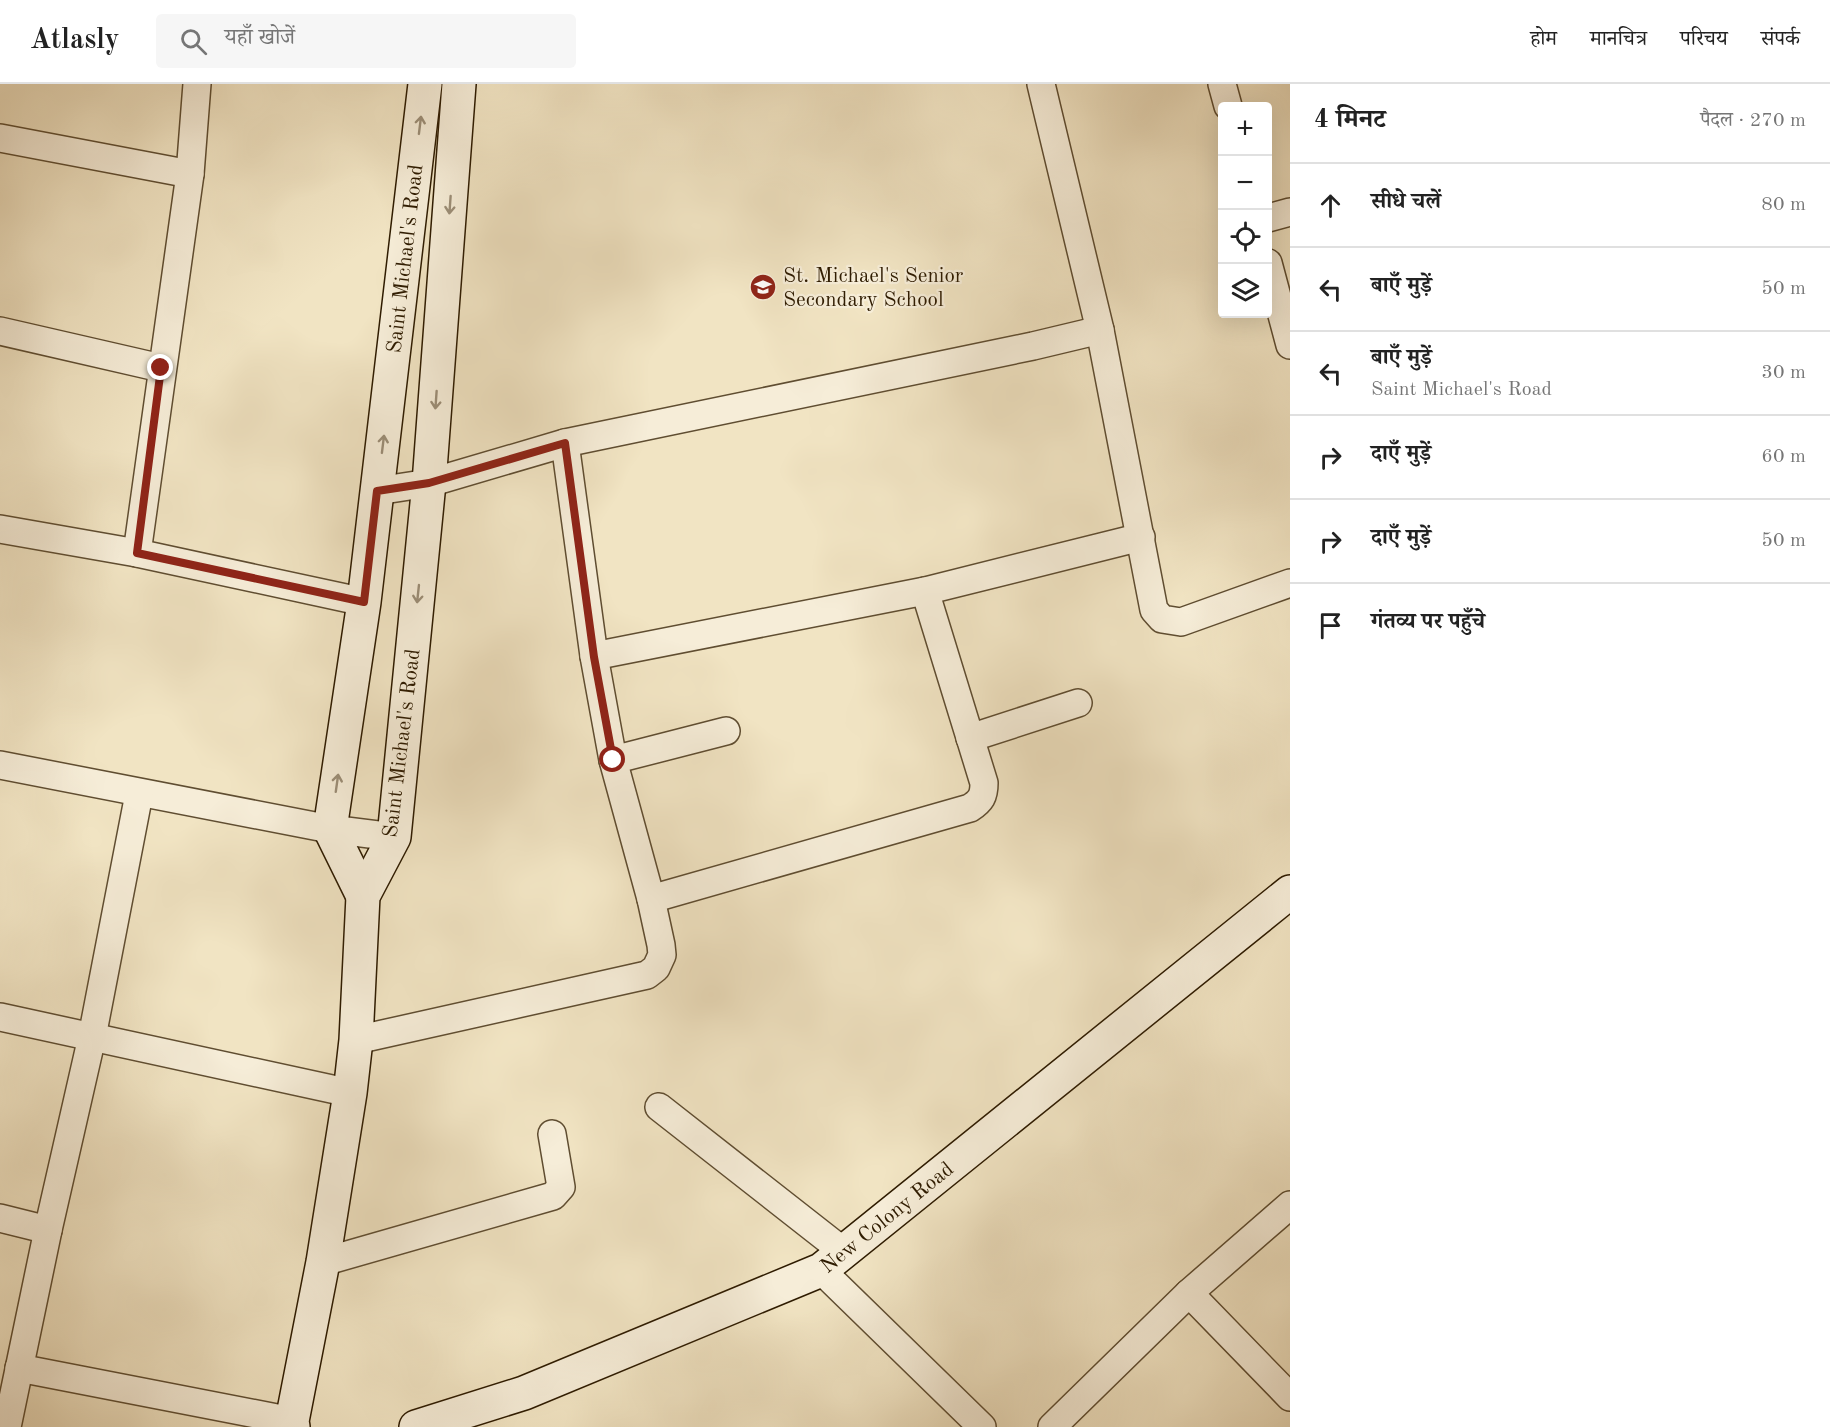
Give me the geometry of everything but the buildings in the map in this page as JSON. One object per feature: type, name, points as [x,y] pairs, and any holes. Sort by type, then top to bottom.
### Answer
[{"type":"street","points":[[137,553],[161,368],[190,174],[197,84]]},
{"type":"street","name":"Saint Michael's Road","points":[[330,829],[364,602],[425,84]]},
{"type":"street","name":"Saint Michael's Road","points":[[363,896],[394,837],[429,483],[459,84]]},
{"type":"street","points":[[1041,84],[1100,330],[1154,610],[1162,619],[1181,622],[1290,583]]},
{"type":"street","points":[[1222,84],[1227,102]]},
{"type":"street","points":[[0,138],[190,174]]},
{"type":"street","points":[[1272,217],[1290,212]]},
{"type":"street","points":[[1268,264],[1290,345]]},
{"type":"street","points":[[377,491],[429,483],[565,443],[1021,349],[1100,330]]},
{"type":"street","points":[[0,331],[161,368]]},
{"type":"street","points":[[356,1040],[647,975],[656,968],[662,955],[651,900],[613,760],[594,657],[565,443]]},
{"type":"street","points":[[0,529],[137,553],[364,602]]},
{"type":"street","points":[[594,657],[925,591],[1141,537]]},
{"type":"street","points":[[651,900],[970,808],[979,802],[984,794],[984,783],[925,591]]},
{"type":"street","points":[[970,738],[1078,703]]},
{"type":"street","points":[[613,760],[726,731]]},
{"type":"street","points":[[0,765],[139,794],[330,829],[394,837]]},
{"type":"street","points":[[7,1427],[48,1230],[92,1037],[139,794]]},
{"type":"street","points":[[19,1368],[293,1424],[350,1093],[356,1040],[363,896],[330,829]]},
{"type":"street","name":"New Colony Road","points":[[416,1427],[524,1393],[833,1261],[1290,892]]},
{"type":"street","points":[[0,1017],[350,1093]]},
{"type":"street","points":[[659,1107],[833,1261],[982,1427]]},
{"type":"street","points":[[322,1262],[553,1196],[561,1187],[552,1134]]},
{"type":"street","points":[[1052,1427],[1189,1293],[1290,1204]]},
{"type":"street","points":[[0,1218],[48,1230]]},
{"type":"street","points":[[1189,1293],[1290,1397]]},
{"type":"place","name":"St. Michael's Senior Secondary School","points":[[763,287]]},
{"type":"route","points":[[161,368],[137,553],[364,602],[377,491],[429,483],[565,443],[594,657],[613,760]]}]
